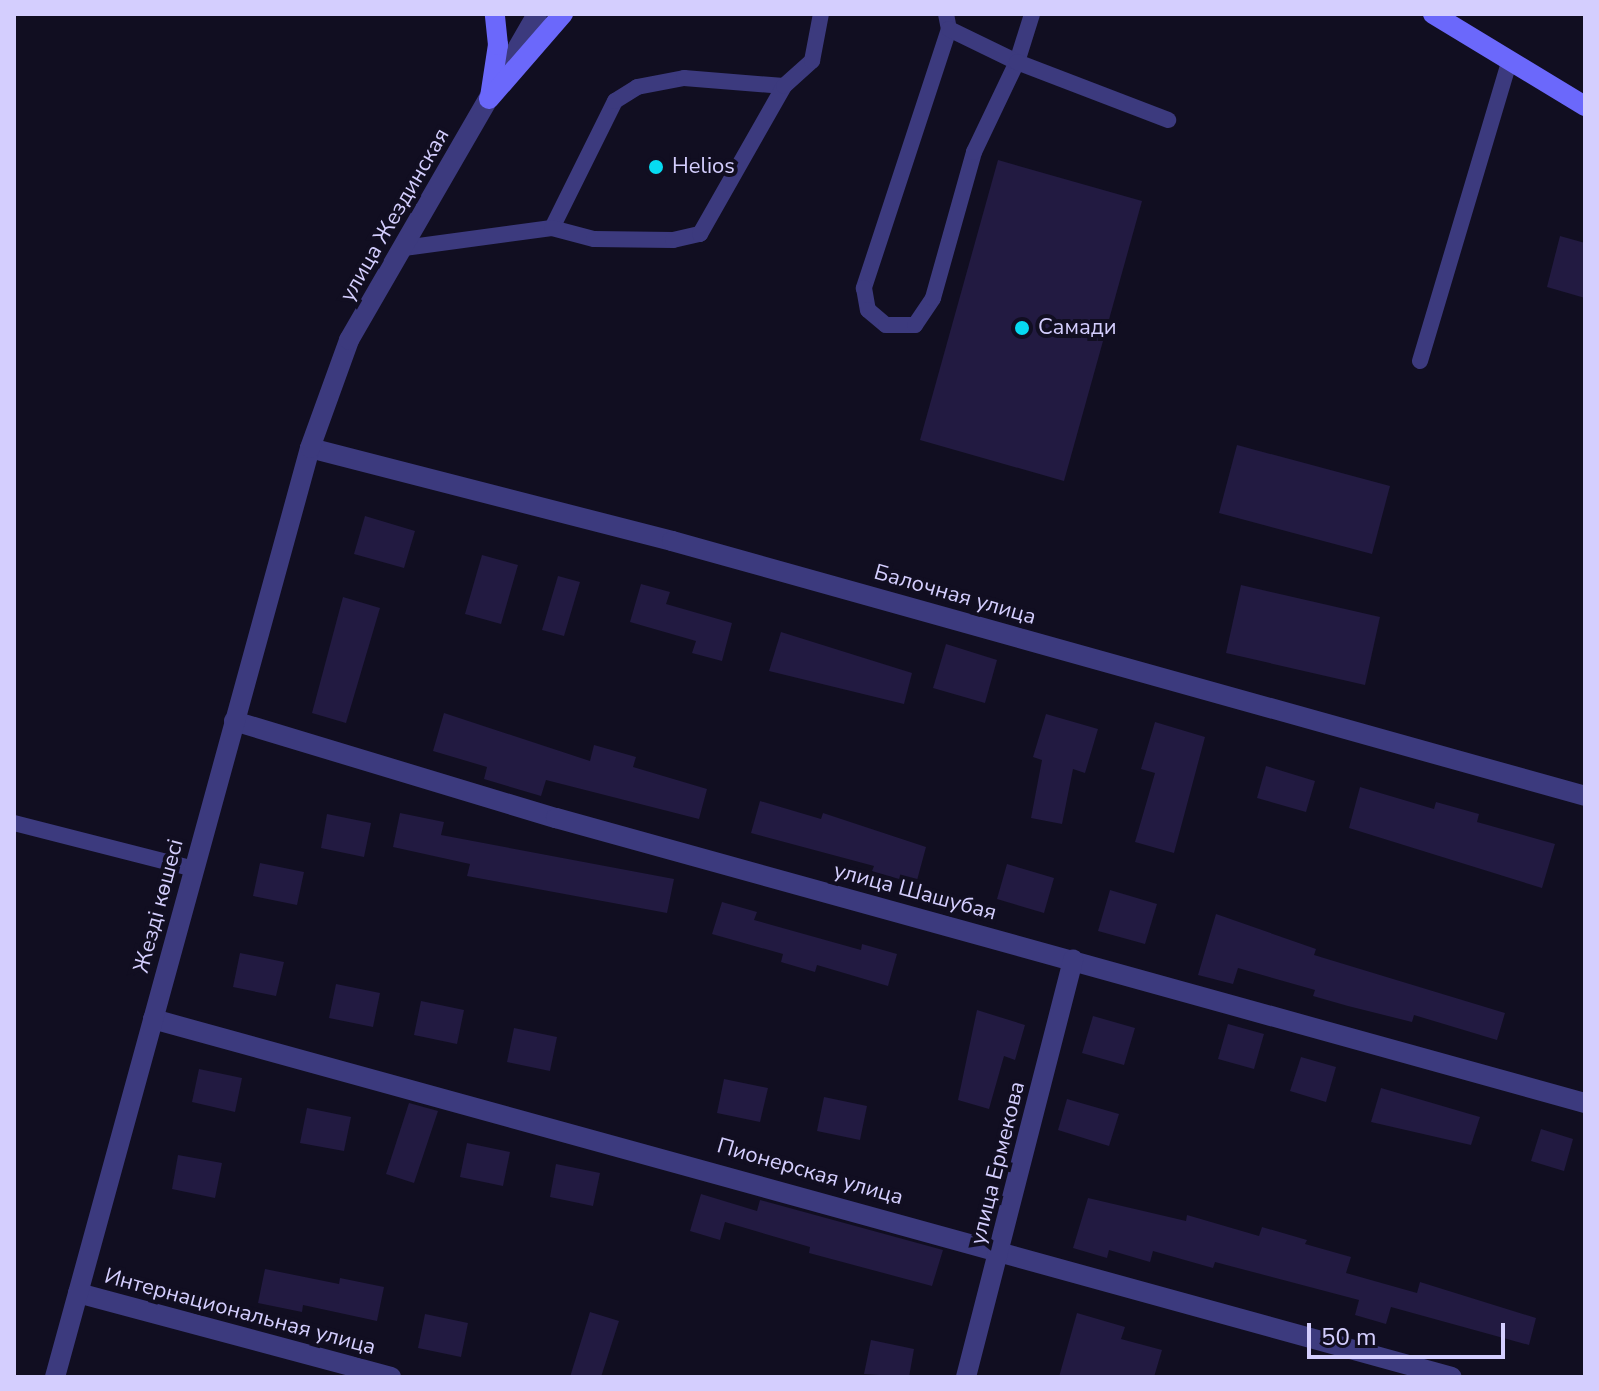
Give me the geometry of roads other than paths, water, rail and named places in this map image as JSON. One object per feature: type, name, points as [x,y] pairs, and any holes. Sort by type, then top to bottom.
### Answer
[{"type":"main road","points":[[489,99],[498,45],[495,14]]},
{"type":"main road","points":[[489,99],[563,14]]},
{"type":"main road","points":[[1433,14],[1585,106]]},
{"type":"street","name":"улица Жездинская","points":[[310,448],[349,340],[537,14]]},
{"type":"street","name":"Жезді көшесі","points":[[55,1377],[310,448]]},
{"type":"street","name":"Балочная улица","points":[[310,448],[672,541],[1585,796]]},
{"type":"street","name":"улица Шашубая","points":[[234,721],[556,818],[1585,1103]]},
{"type":"street","name":"улица Ермекова","points":[[966,1377],[1073,960]]},
{"type":"street","name":"Пионерская улица","points":[[153,1019],[1001,1250],[1452,1377]]},
{"type":"street","name":"Интернациональная улица","points":[[78,1293],[391,1377]]},
{"type":"lane","points":[[404,248],[552,228],[594,239],[673,240],[700,234],[784,86],[812,61],[821,14]]},
{"type":"lane","points":[[1032,14],[1017,62],[974,152],[933,298],[915,325],[886,325],[868,310],[864,288],[948,21],[1017,62],[1168,120]]},
{"type":"lane","points":[[1420,361],[1509,62]]},
{"type":"lane","points":[[552,228],[615,101],[637,87],[684,78],[784,86]]},
{"type":"lane","points":[[14,823],[194,869]]},
{"type":"place","name":"Helios","points":[[656,167]]},
{"type":"place","name":"Самади","points":[[1022,328]]}]
